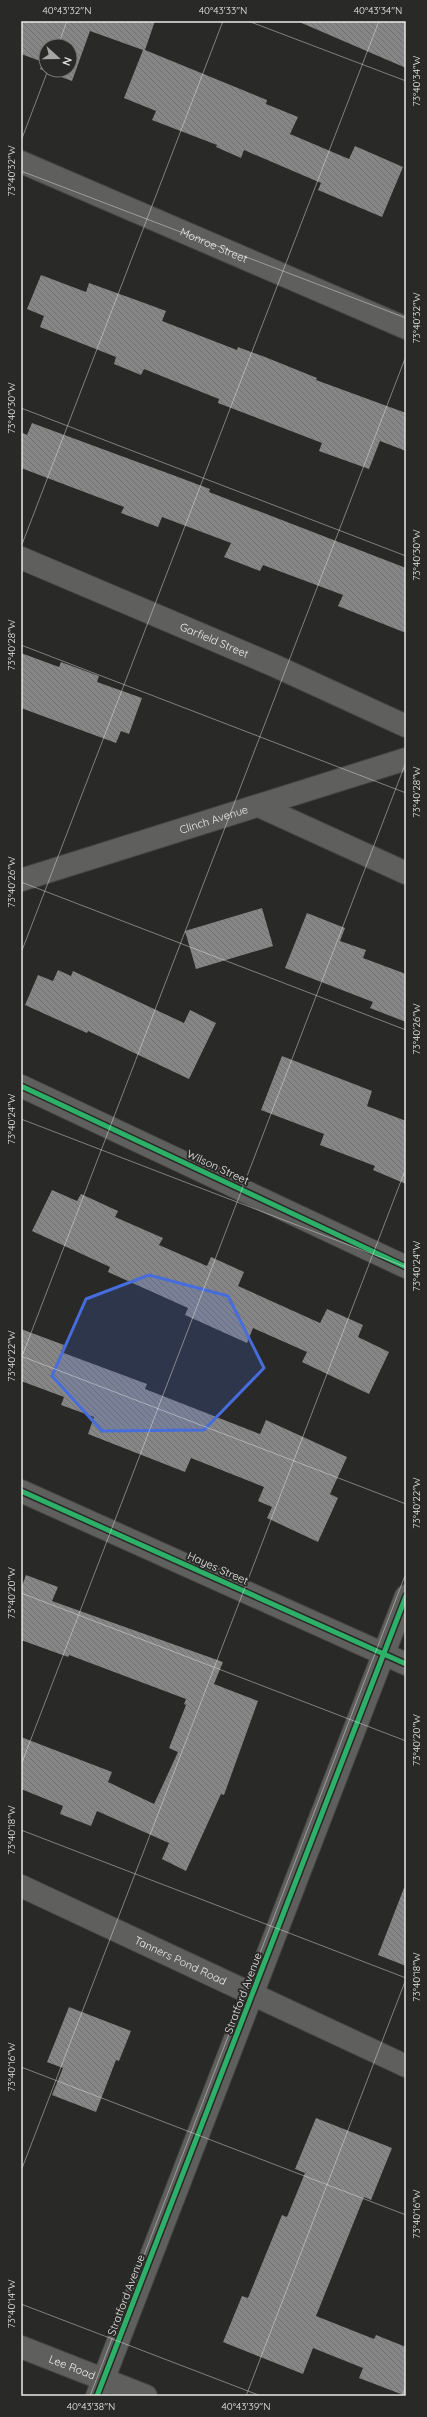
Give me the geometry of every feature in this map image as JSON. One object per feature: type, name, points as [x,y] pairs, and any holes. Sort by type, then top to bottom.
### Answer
[{"type":"street","name":"Monroe Street","points":[[21,162],[406,328]]},
{"type":"street","name":"Garfield Street","points":[[21,558],[273,665],[406,726]]},
{"type":"street","name":"Clinch Avenue","points":[[21,880],[406,759]]},
{"type":"street","points":[[259,806],[406,873]]},
{"type":"street","name":"Wilson Street","points":[[21,1086],[406,1267]]},
{"type":"street","name":"Hayes Street","points":[[21,1491],[406,1664]]},
{"type":"street","name":"Stratford Avenue","points":[[101,2388],[406,1596]]},
{"type":"street","name":"Tanners Pond Road","points":[[21,1886],[406,2066]]},
{"type":"street","name":"Lee Road","points":[[21,2347],[101,2388],[146,2396]]},
{"type":"highlighted area","points":[[149,1275],[228,1296],[264,1368],[204,1430],[102,1431],[52,1376],[86,1299]]},
{"type":"building","points":[[21,21],[155,21],[145,50],[267,100],[266,104],[298,117],[290,134],[349,159],[355,146],[403,167],[382,217],[318,190],[321,183],[244,150],[241,158],[216,147],[217,145],[152,120],[156,111],[124,98],[143,50],[90,31],[78,64],[78,38],[38,38],[38,60],[21,54]]},
{"type":"building","points":[[297,21],[406,21],[406,68]]},
{"type":"building","points":[[64,78],[73,78],[72,81]]},
{"type":"building","points":[[41,275],[86,292],[89,283],[166,311],[162,321],[237,350],[238,347],[265,357],[317,378],[316,380],[406,413],[406,451],[380,441],[369,469],[319,451],[322,443],[218,403],[219,399],[144,369],[141,375],[114,364],[116,357],[40,327],[44,316],[27,309]]},
{"type":"building","points":[[32,423],[210,489],[209,492],[406,568],[406,633],[338,606],[343,595],[263,565],[260,571],[224,557],[231,543],[162,517],[158,527],[121,513],[124,507],[21,468],[21,432],[27,435]]},
{"type":"building","points":[[21,653],[59,667],[61,662],[99,676],[97,682],[142,698],[129,734],[121,731],[116,743],[21,708]]},
{"type":"building","points":[[262,908],[273,946],[196,969],[185,931]]},
{"type":"building","points":[[307,913],[345,928],[340,941],[366,950],[363,958],[406,974],[406,1022],[370,1008],[373,1002],[285,968]]},
{"type":"building","points":[[58,970],[71,976],[73,971],[184,1023],[190,1010],[216,1023],[189,1079],[88,1031],[87,1033],[25,1005],[38,975],[53,981]]},
{"type":"building","points":[[282,1056],[372,1091],[367,1106],[406,1121],[406,1184],[373,1170],[375,1166],[320,1145],[324,1134],[261,1110]]},
{"type":"building","points":[[52,1190],[77,1201],[81,1194],[118,1211],[115,1217],[163,1238],[159,1245],[207,1266],[211,1257],[244,1272],[238,1286],[320,1323],[327,1309],[363,1325],[358,1337],[389,1352],[369,1394],[302,1362],[307,1352],[253,1328],[247,1343],[185,1315],[188,1308],[108,1272],[110,1267],[32,1231]]},
{"type":"building","points":[[21,1329],[64,1345],[61,1352],[147,1384],[145,1389],[260,1434],[266,1420],[347,1457],[330,1494],[338,1498],[318,1542],[267,1518],[272,1507],[258,1501],[264,1487],[191,1458],[185,1472],[88,1434],[94,1417],[61,1405],[64,1397],[21,1381]]},
{"type":"building","points":[[26,1575],[58,1587],[52,1601],[223,1662],[214,1684],[258,1701],[224,1795],[221,1794],[186,1871],[162,1859],[169,1843],[97,1811],[91,1826],[60,1814],[63,1806],[21,1789],[21,1737],[112,1772],[108,1782],[154,1804],[178,1752],[169,1748],[186,1705],[184,1704],[186,1699],[69,1655],[68,1657],[21,1640],[21,1589]]},
{"type":"building","points":[[404,1888],[406,1889],[406,1966],[378,1955]]},
{"type":"building","points":[[69,2007],[131,2031],[119,2061],[116,2060],[96,2112],[52,2095],[63,2068],[47,2062]]},
{"type":"building","points":[[316,2118],[392,2148],[371,2200],[364,2197],[316,2316],[374,2339],[376,2335],[406,2347],[406,2396],[359,2378],[363,2368],[313,2348],[303,2374],[223,2342],[242,2296],[248,2298],[282,2215],[287,2217],[305,2173],[295,2169]]},
{"type":"cycle path","points":[[21,1086],[406,1267]]},
{"type":"cycle path","points":[[21,1491],[406,1664]]},
{"type":"cycle path","points":[[97,2396],[406,1596]]}]
